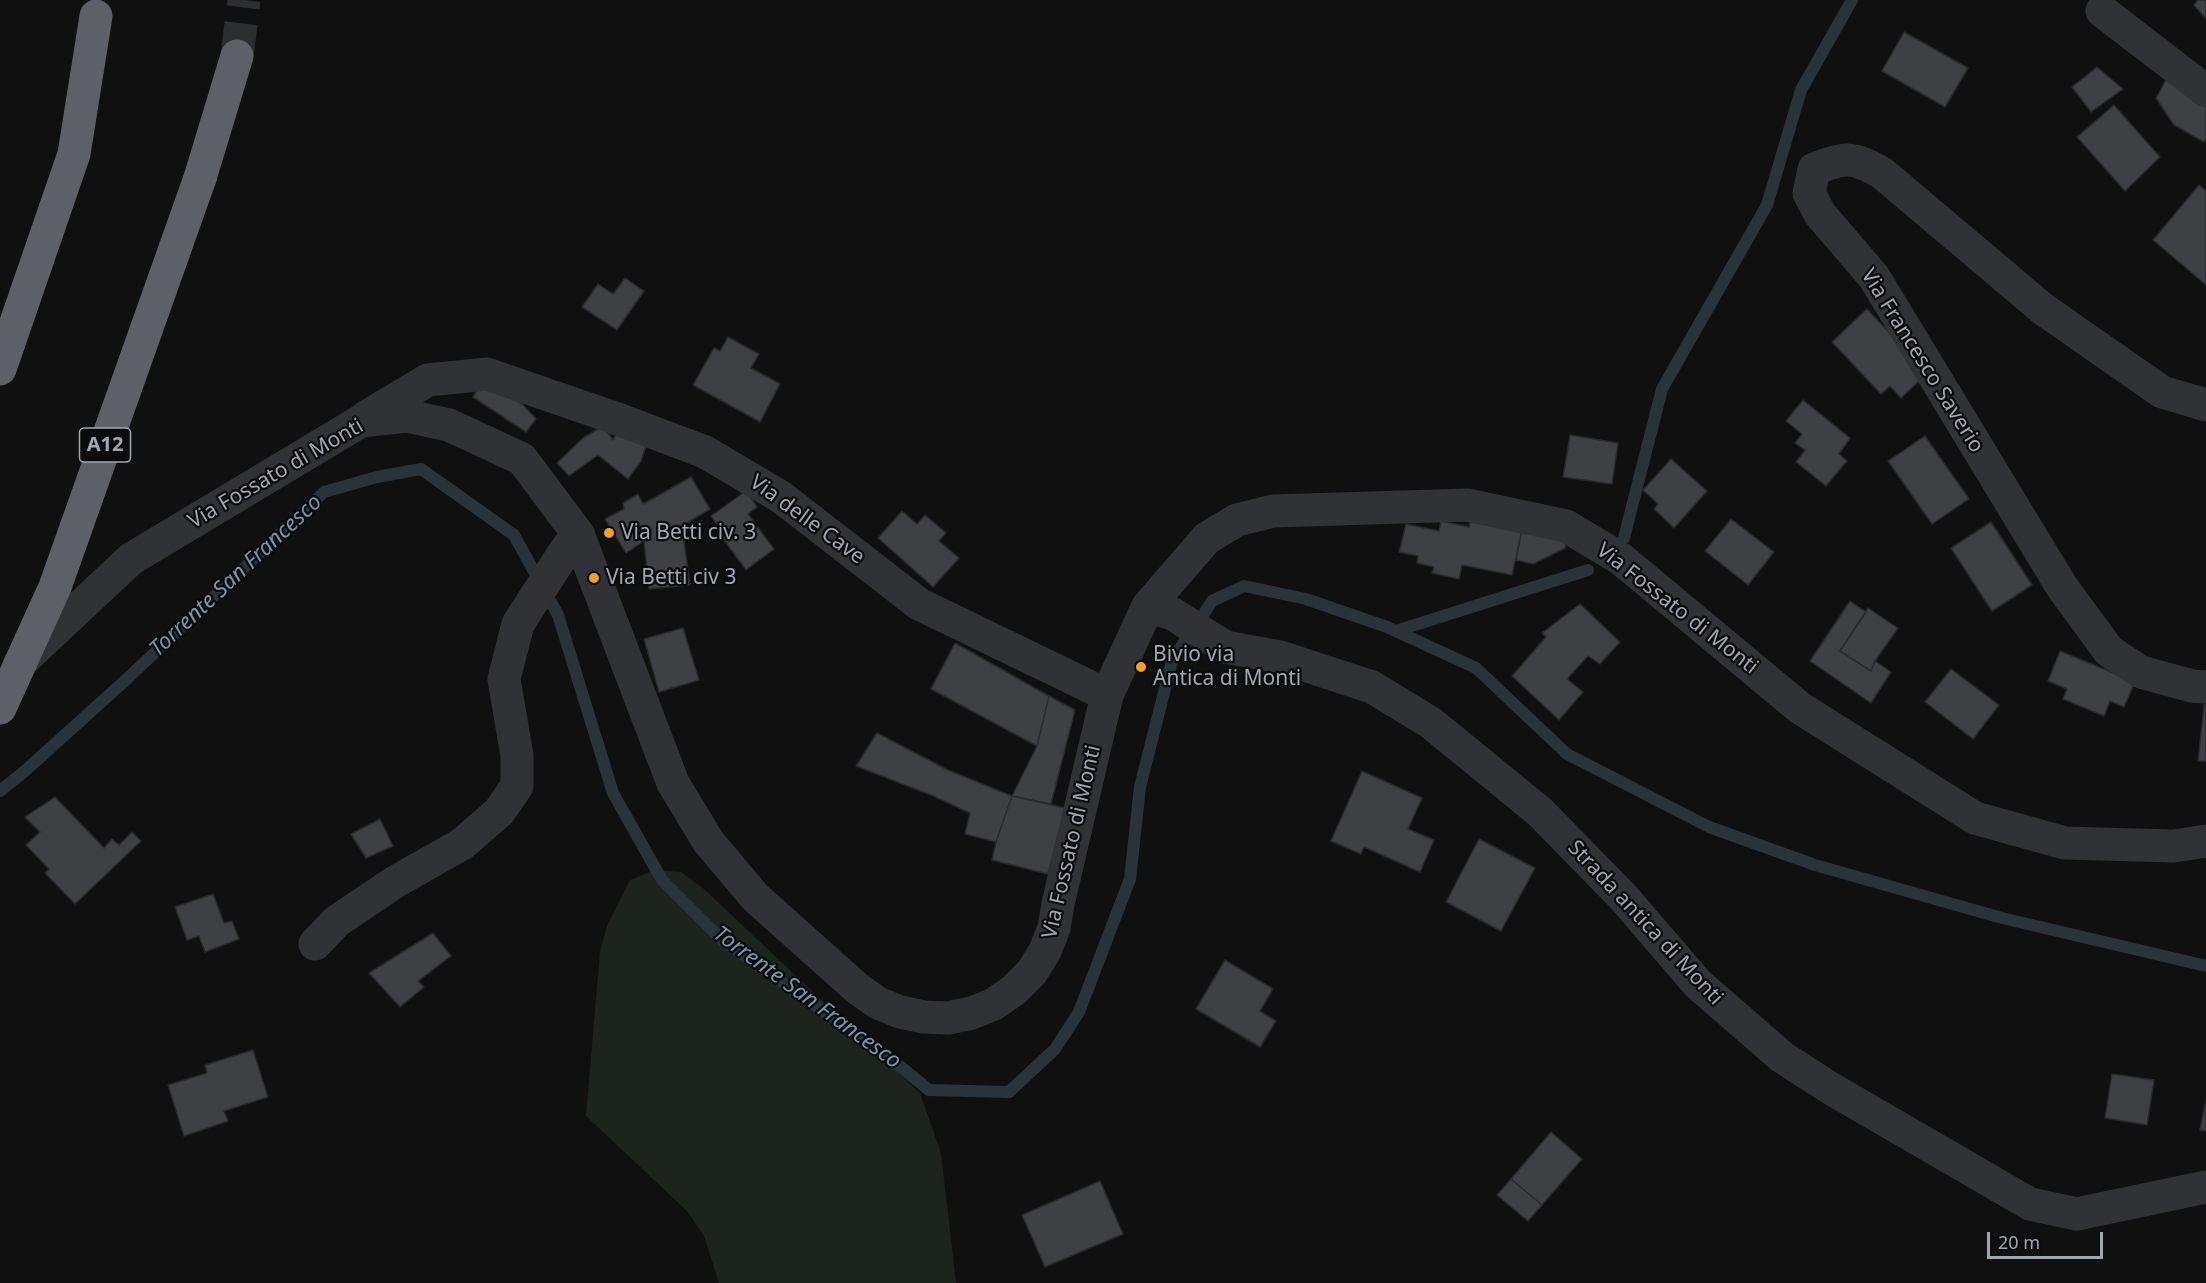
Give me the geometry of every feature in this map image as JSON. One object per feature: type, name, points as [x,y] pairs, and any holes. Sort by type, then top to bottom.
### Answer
[{"type":"highway","points":[[0,369],[74,154],[96,16]]},
{"type":"highway","name":"A12","points":[[0,708],[55,587],[200,178],[237,56]]},
{"type":"street","points":[[2102,11],[2206,91]]},
{"type":"street","name":"Via Francesco Saverio","points":[[2206,405],[2162,392],[2043,309],[1882,173],[1860,161],[1837,160],[1814,169],[1809,193],[1820,214],[1874,277],[2062,587],[2109,651],[2141,672],[2192,686],[2206,687]]},
{"type":"street","name":"Via delle Cave","points":[[361,420],[428,380],[487,374],[615,418],[705,452],[781,496],[919,604],[1107,695]]},
{"type":"street","name":"Via Fossato di Monti","points":[[0,681],[131,559],[361,420],[408,417],[449,425],[522,459],[571,542],[673,783],[708,841],[755,897],[858,989],[878,1003],[900,1012],[924,1017],[948,1018],[972,1013],[994,1004],[1014,990],[1032,972],[1046,951],[1054,928],[1107,695],[1207,538],[1237,519],[1273,511],[1467,505],[1566,526],[1621,560],[1800,708],[1975,818],[2065,843],[2173,846],[2206,841]]},
{"type":"street","points":[[315,944],[337,921],[395,882],[462,844],[499,812],[517,786],[517,756],[504,679],[518,624],[571,542]]},
{"type":"street","name":"Strada antica di Monti","points":[[1161,610],[1225,647],[1280,657],[1372,687],[1431,723],[1540,812],[1623,898],[1698,984],[1782,1057],[1830,1088],[2030,1204],[2077,1214],[2206,1187]]},
{"type":"shaded area","points":[[655,870],[681,872],[704,889],[920,1093],[941,1153],[956,1283],[719,1283],[704,1236],[687,1211],[586,1116],[600,952],[607,926],[630,880]]},
{"type":"building","points":[[2198,0],[2206,0],[2206,19],[2194,5]]},
{"type":"building","points":[[1904,32],[1968,68],[1945,107],[1882,71]]},
{"type":"building","points":[[2097,67],[2123,89],[2091,112],[2072,87]]},
{"type":"building","points":[[2166,80],[2206,103],[2206,139],[2204,142],[2174,125],[2156,98]]},
{"type":"building","points":[[2114,105],[2160,157],[2125,191],[2077,137]]},
{"type":"building","points":[[2199,185],[2206,191],[2206,285],[2153,240]]},
{"type":"building","points":[[625,278],[644,291],[617,330],[582,307],[598,284],[613,294]]},
{"type":"building","points":[[1867,309],[1914,359],[1922,378],[1901,398],[1890,386],[1881,394],[1832,342]]},
{"type":"building","points":[[728,337],[759,354],[751,368],[780,384],[760,422],[693,385],[714,348],[720,351]]},
{"type":"building","points":[[479,387],[503,391],[523,405],[536,419],[526,432],[473,397]]},
{"type":"building","points":[[1803,400],[1850,438],[1839,454],[1847,461],[1826,486],[1796,462],[1805,450],[1795,443],[1802,434],[1786,421]]},
{"type":"building","points":[[603,426],[613,440],[618,431],[647,443],[641,461],[628,479],[598,455],[569,476],[557,463],[583,438]]},
{"type":"building","points":[[1570,435],[1618,443],[1612,484],[1563,477]]},
{"type":"building","points":[[1925,436],[1969,499],[1932,524],[1888,461]]},
{"type":"building","points":[[1671,459],[1707,491],[1674,528],[1654,509],[1658,504],[1643,490]]},
{"type":"building","points":[[691,477],[710,509],[682,526],[690,585],[649,589],[644,541],[626,553],[605,519],[624,509],[623,503],[638,494],[643,504]]},
{"type":"building","points":[[746,491],[757,507],[748,514],[774,549],[746,570],[718,532],[721,530],[711,516]]},
{"type":"building","points":[[902,511],[917,524],[925,515],[946,533],[939,541],[959,558],[933,587],[878,538]]},
{"type":"building","points":[[1472,514],[1523,525],[1512,575],[1462,565],[1459,579],[1432,573],[1434,567],[1417,563],[1418,556],[1399,552],[1406,524],[1439,531],[1441,521],[1469,527]]},
{"type":"building","points":[[1731,519],[1774,552],[1748,585],[1705,551]]},
{"type":"building","points":[[1991,522],[2032,585],[1992,611],[1951,548]]},
{"type":"building","points":[[1523,525],[1568,537],[1565,548],[1533,564],[1516,560]]},
{"type":"building","points":[[1850,601],[1866,612],[1840,651],[1871,671],[1875,661],[1891,672],[1871,703],[1810,661]]},
{"type":"building","points":[[1580,604],[1620,642],[1600,664],[1588,656],[1567,679],[1583,692],[1559,720],[1512,676],[1546,637],[1542,633]]},
{"type":"building","points":[[1868,608],[1898,628],[1875,661],[1871,671],[1840,651]]},
{"type":"building","points":[[683,628],[699,680],[659,692],[644,639]]},
{"type":"building","points":[[955,643],[1049,696],[1037,746],[931,689]]},
{"type":"building","points":[[2060,651],[2135,682],[2124,707],[2110,701],[2104,716],[2063,699],[2067,689],[2048,681]]},
{"type":"building","points":[[1951,669],[1999,705],[1973,739],[1925,702]]},
{"type":"building","points":[[1049,696],[1075,710],[1051,804],[1012,796],[1037,746]]},
{"type":"building","points":[[2205,697],[2206,761],[2198,761]]},
{"type":"building","points":[[877,733],[948,770],[1012,796],[996,842],[965,834],[970,813],[856,766]]},
{"type":"building","points":[[1362,771],[1422,798],[1408,829],[1434,840],[1420,872],[1364,847],[1361,854],[1331,841]]},
{"type":"building","points":[[1012,796],[1065,808],[1048,874],[992,860]]},
{"type":"building","points":[[55,797],[104,848],[112,839],[119,845],[132,832],[141,841],[75,904],[45,873],[49,869],[26,845],[40,832],[25,817]]},
{"type":"building","points":[[380,819],[393,846],[366,858],[351,834]]},
{"type":"building","points":[[1479,839],[1535,868],[1501,931],[1446,902]]},
{"type":"building","points":[[213,894],[224,923],[232,921],[239,939],[205,952],[199,936],[187,940],[175,907]]},
{"type":"building","points":[[433,933],[451,956],[418,981],[424,987],[400,1007],[369,973]]},
{"type":"building","points":[[1225,960],[1273,989],[1260,1011],[1276,1021],[1260,1047],[1196,1009]]},
{"type":"building","points":[[253,1050],[268,1097],[224,1111],[228,1121],[184,1136],[168,1085],[207,1073],[205,1065]]},
{"type":"building","points":[[2112,1074],[2154,1080],[2147,1125],[2105,1118]]},
{"type":"building","points":[[2206,1100],[2206,1131],[2200,1130]]},
{"type":"building","points":[[1551,1132],[1582,1159],[1542,1205],[1511,1179]]},
{"type":"building","points":[[1511,1179],[1542,1205],[1528,1221],[1497,1195]]},
{"type":"building","points":[[1100,1181],[1123,1234],[1045,1267],[1022,1215]]},
{"type":"waterway","points":[[1624,538],[1662,389],[1767,205],[1801,90],[1852,0]]},
{"type":"waterway","name":"Torrente San Francesco","points":[[0,791],[129,677],[324,492],[377,477],[421,469],[514,535],[558,615],[613,793],[662,880],[722,940],[885,1054],[929,1090],[1009,1092],[1055,1049],[1079,1012],[1130,879],[1140,787],[1172,661],[1193,628]]},
{"type":"waterway","points":[[1396,631],[1588,570]]},
{"type":"waterway","points":[[1205,612],[1212,601],[1244,586],[1306,599],[1387,627],[1476,668],[1567,754],[1709,827],[1815,865],[2002,918],[2206,966]]},
{"type":"tunnel","points":[[237,56],[244,0]]},
{"type":"place","name":"Via Betti civ. 3","points":[[609,533]]},
{"type":"place","name":"Via Betti civ 3","points":[[594,578]]},
{"type":"place","name":"Bivio via Antica di Monti","points":[[1141,667]]}]
